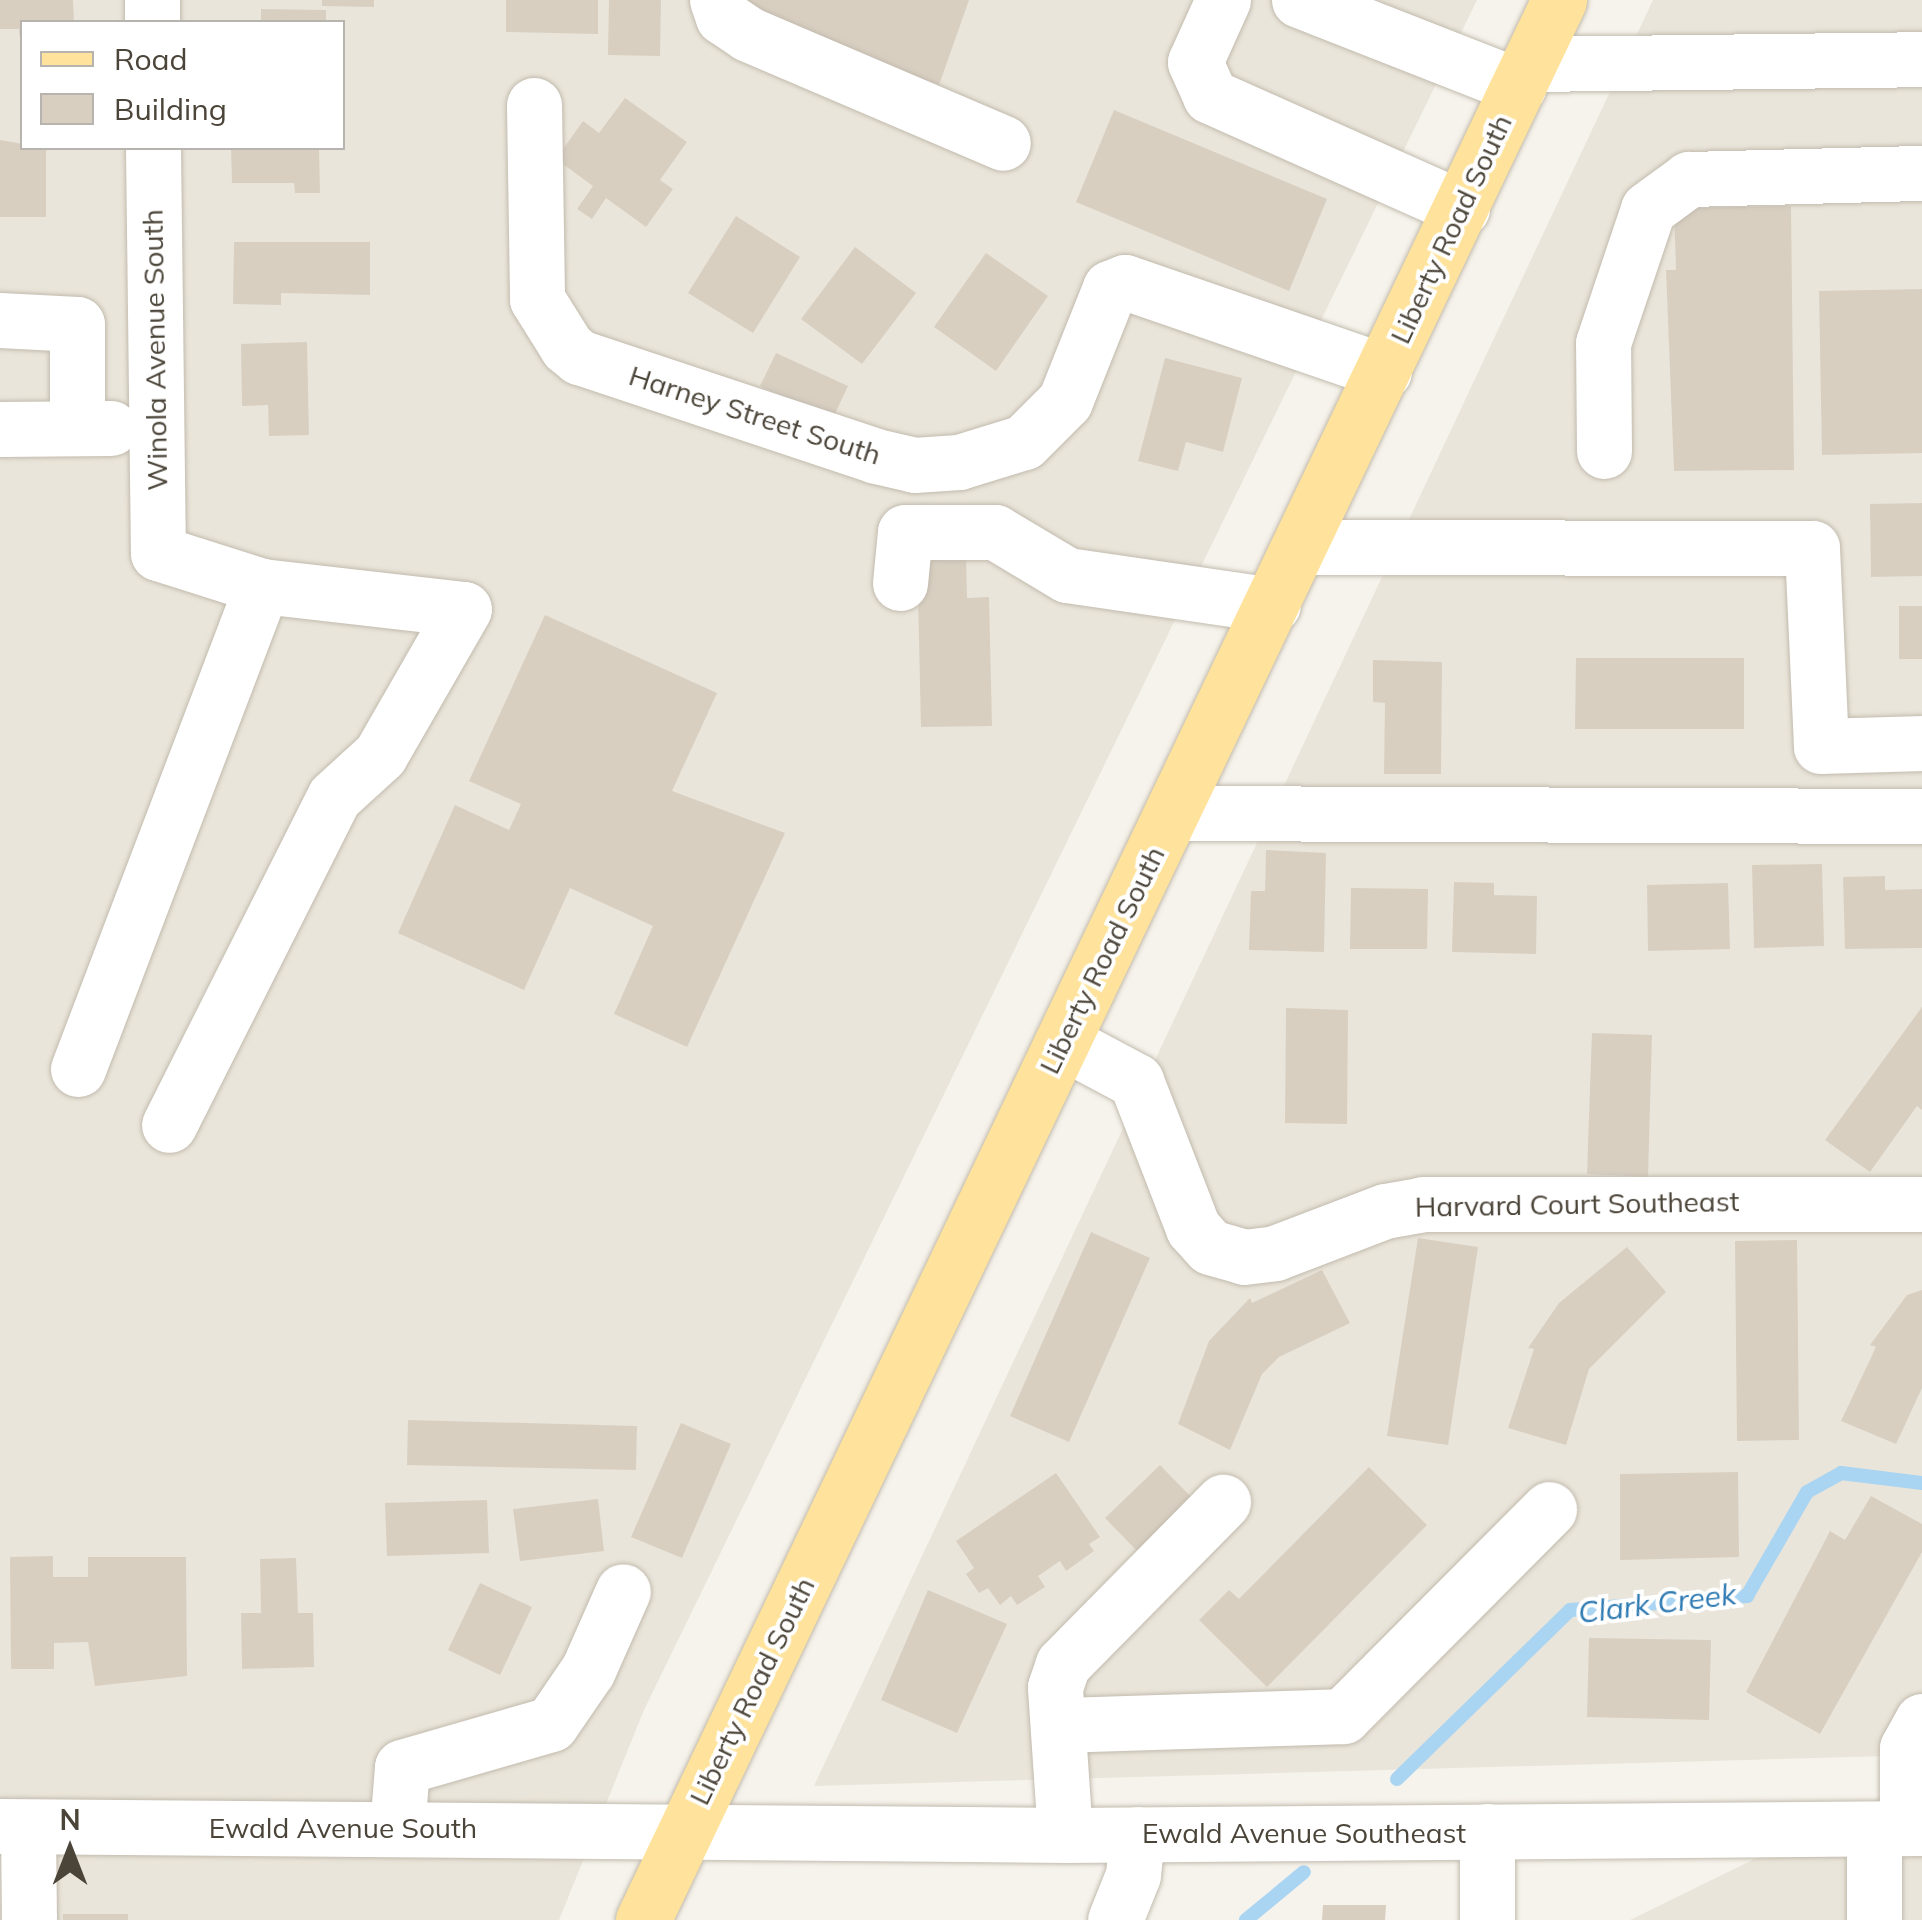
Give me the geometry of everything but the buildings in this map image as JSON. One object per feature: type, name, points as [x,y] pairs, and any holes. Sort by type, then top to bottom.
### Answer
[{"type":"main road","name":"Liberty Road South","points":[[643,1920],[1560,0]]},
{"type":"street","points":[[717,0],[723,18],[748,34],[1003,143]]},
{"type":"street","points":[[1223,0],[1195,62],[1210,96],[1462,208]]},
{"type":"street","points":[[1299,0],[1524,75],[1922,59]]},
{"type":"street","name":"Harney Street South","points":[[534,105],[537,299],[567,346],[578,357],[876,456],[914,464],[959,462],[1024,442],[1065,401],[1110,288],[1126,282],[1384,371]]},
{"type":"street","name":"Winola Avenue South","points":[[153,150],[158,553],[262,586]]},
{"type":"street","points":[[1604,451],[1603,343],[1648,208],[1688,179],[1922,173]]},
{"type":"street","points":[[0,320],[77,324],[77,428]]},
{"type":"street","points":[[0,429],[154,427]]},
{"type":"street","points":[[900,583],[905,532],[996,532],[1067,575],[1273,605]]},
{"type":"street","points":[[1300,547],[1812,548],[1821,746],[1922,742]]},
{"type":"street","points":[[78,1069],[262,586],[464,609],[380,755],[334,796],[170,1125]]},
{"type":"street","points":[[1173,813],[1922,816]]},
{"type":"street","name":"Harvard Court Southeast","points":[[1062,1042],[1136,1082],[1192,1228],[1210,1248],[1244,1257],[1276,1253],[1406,1205],[1922,1204]]},
{"type":"street","points":[[1065,1835],[1055,1687],[1063,1664],[1223,1502]]},
{"type":"street","points":[[1060,1725],[1342,1716],[1548,1509]]},
{"type":"street","points":[[397,1829],[402,1767],[551,1724],[588,1670],[622,1590]]},
{"type":"street","points":[[1874,1920],[1901,1828],[1907,1748],[1922,1721]]},
{"type":"street","points":[[14,1826],[29,1920]]},
{"type":"street","name":"Ewald Avenue South","points":[[14,1826],[686,1830]]},
{"type":"street","name":"Ewald Avenue Southeast","points":[[686,1830],[1065,1835],[1901,1828]]},
{"type":"street","points":[[1487,1831],[1487,1920]]},
{"type":"street","points":[[1116,1920],[1133,1874],[1137,1834]]},
{"type":"shaded area","points":[[0,0],[1477,0],[644,1710],[559,1920],[0,1920]]},
{"type":"shaded area","points":[[1653,0],[1922,0],[1922,1755],[814,1786]]},
{"type":"shaded area","points":[[1922,1777],[1922,1920],[1630,1920]]},
{"type":"waterway","name":"Clark Creek","points":[[1397,1779],[1570,1610],[1747,1596],[1807,1492],[1841,1473],[1922,1483]]},
{"type":"waterway","name":"Clark Creek","points":[[1246,1920],[1304,1872]]}]
